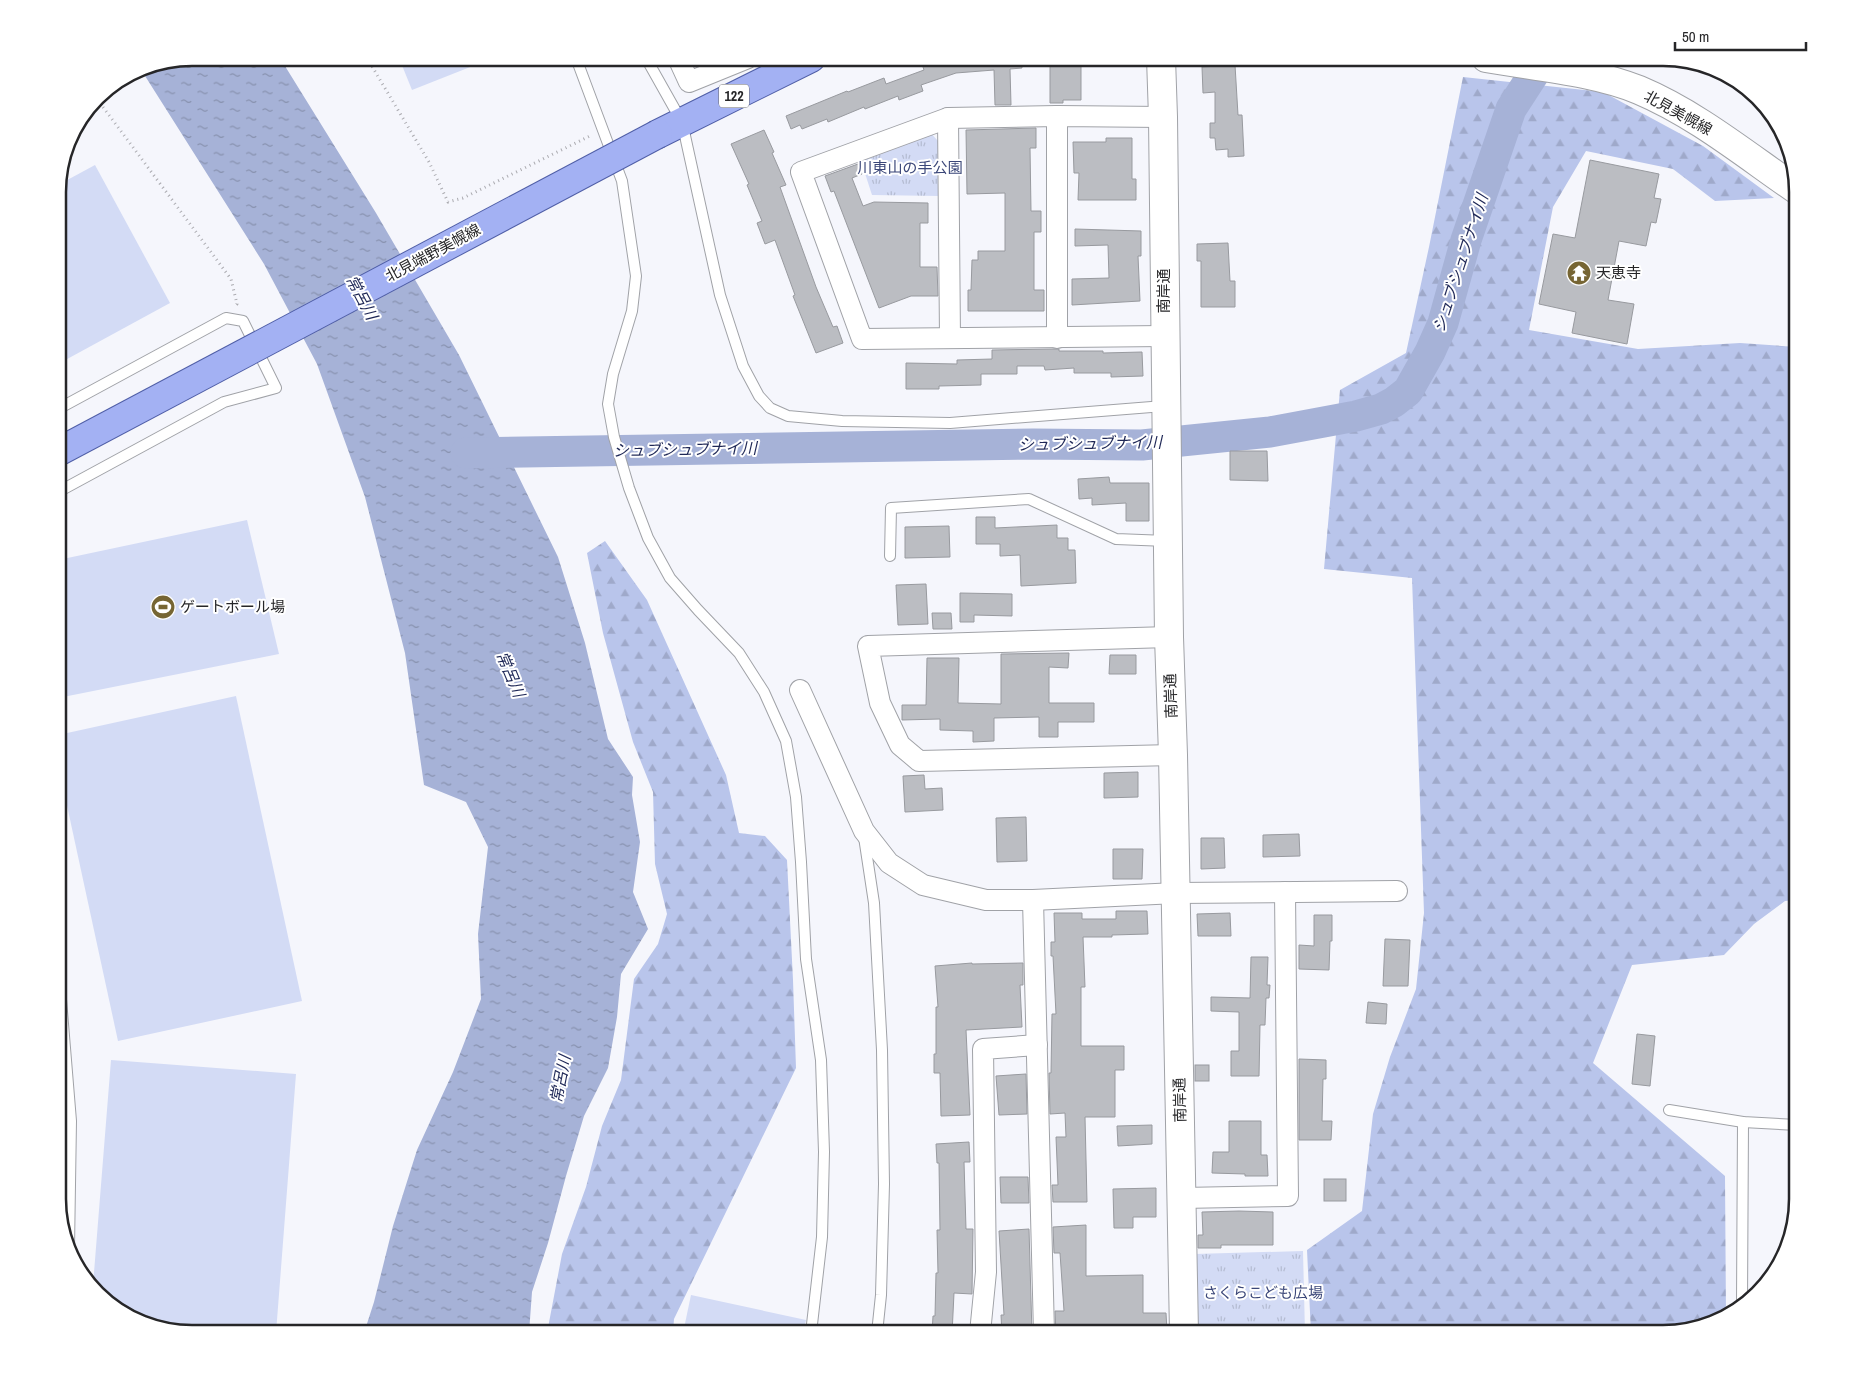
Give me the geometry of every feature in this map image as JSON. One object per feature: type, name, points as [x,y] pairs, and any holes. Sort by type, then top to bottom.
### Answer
[{"type":"main road","name":"南岸通","points":[[1160,66],[1163,116],[1168,637],[1173,755],[1184,1325]]},
{"type":"main road","name":"北見美幌線","points":[[1533,66],[1582,74],[1637,90],[1672,106],[1714,132],[1789,184]]},
{"type":"main road","name":"北見端野美幌線","points":[[67,447],[670,128],[793,67]]},
{"type":"street","points":[[682,67],[689,82],[727,67]]},
{"type":"street","points":[[1056,116],[1057,338]]},
{"type":"street","points":[[1163,116],[948,118],[801,172],[862,339],[1164,336]]},
{"type":"street","points":[[948,118],[950,338]]},
{"type":"street","points":[[1168,637],[868,646],[880,703],[900,745],[919,761],[1173,755]]},
{"type":"street","points":[[800,690],[864,832],[889,863],[924,885],[986,900],[1033,900],[1176,893],[1397,891]]},
{"type":"street","points":[[1182,1198],[1288,1196],[1285,892]]},
{"type":"street","points":[[1033,900],[1044,1325]]},
{"type":"street","points":[[981,1325],[986,1272],[983,1049],[1037,1045]]},
{"type":"lane","points":[[579,67],[622,181],[636,276],[632,311],[613,374],[608,404],[614,436],[629,488],[648,538],[670,578],[739,653],[764,692],[786,742],[796,797],[806,959],[821,1060],[824,1152],[822,1237],[813,1325]]},
{"type":"lane","points":[[649,67],[670,128],[743,366],[759,396],[770,408],[788,416],[842,421],[950,423],[1165,414]]},
{"type":"lane","points":[[67,404],[226,318],[243,321],[276,388],[224,402],[67,487]]},
{"type":"lane","points":[[890,556],[891,508],[1030,499],[1116,539],[1168,541]]},
{"type":"lane","points":[[864,832],[874,903],[882,1050],[884,1184],[881,1295],[878,1325]]},
{"type":"lane","points":[[67,1072],[71,1121],[69,1224]]},
{"type":"lane","points":[[1670,1110],[1743,1122],[1789,1124]]},
{"type":"lane","points":[[1742,1297],[1743,1122]]},
{"type":"path","points":[[372,67],[429,162],[448,202],[463,198],[602,130]]},
{"type":"path","points":[[101,105],[231,278],[237,304],[226,318]]},
{"type":"green space","points":[[403,67],[471,67],[412,90]]},
{"type":"green space","points":[[1463,77],[1603,92],[1703,146],[1774,198],[1715,201],[1673,169],[1586,151],[1553,207],[1529,330],[1638,349],[1740,343],[1789,346],[1789,901],[1785,901],[1754,924],[1724,955],[1632,965],[1593,1063],[1725,1176],[1726,1308],[1703,1318],[1679,1324],[1311,1325],[1307,1250],[1362,1211],[1373,1114],[1390,1057],[1416,989],[1424,913],[1412,578],[1324,569],[1340,390],[1406,353]]},
{"type":"green space","name":"川東山の手公園","points":[[929,131],[938,141],[939,196],[872,195],[860,158]]},
{"type":"green space","points":[[95,165],[170,303],[67,359],[67,184],[67,180]]},
{"type":"green space","name":"ゲートボール場","points":[[247,520],[279,654],[67,696],[67,558]]},
{"type":"green space","points":[[605,541],[647,600],[726,775],[739,833],[765,836],[787,860],[796,1068],[674,1319],[674,1325],[549,1325],[562,1254],[586,1187],[602,1126],[621,1080],[634,979],[658,944],[667,914],[655,864],[653,792],[633,742],[603,633],[587,553]]},
{"type":"green space","points":[[236,696],[302,1001],[118,1041],[67,806],[67,733]]},
{"type":"green space","points":[[111,1060],[296,1074],[277,1325],[192,1325],[176,1324],[152,1318],[129,1308],[115,1299],[94,1278]]},
{"type":"green space","name":"さくらこども広場","points":[[1303,1251],[1305,1325],[1194,1325],[1194,1254]]},
{"type":"green space","points":[[691,1295],[806,1320],[805,1325],[685,1325]]},
{"type":"water","name":"常呂川","points":[[184,67],[286,67],[376,213],[459,355],[558,557],[585,643],[608,739],[633,777],[632,795],[640,842],[633,892],[648,929],[621,974],[617,1017],[608,1068],[584,1116],[532,1292],[530,1325],[367,1325],[393,1226],[417,1150],[453,1072],[481,999],[478,934],[488,847],[466,802],[424,785],[405,653],[365,497],[317,364],[264,264],[145,76],[168,69]]},
{"type":"building","points":[[1022,66],[1022,68],[1010,69],[1011,105],[995,105],[994,70],[956,73],[921,85],[923,91],[899,100],[898,96],[865,109],[864,107],[828,122],[827,119],[802,129],[800,125],[791,129],[786,116],[884,78],[886,84],[924,70],[923,67]]},
{"type":"building","points":[[1050,66],[1081,66],[1081,100],[1063,100],[1063,103],[1050,103]]},
{"type":"building","points":[[1235,66],[1238,115],[1242,115],[1244,156],[1228,157],[1228,149],[1216,150],[1215,138],[1210,138],[1210,123],[1215,123],[1215,92],[1203,93],[1202,67]]},
{"type":"building","points":[[1036,128],[1036,148],[1030,148],[1031,211],[1041,211],[1041,232],[1034,232],[1034,290],[1044,290],[1044,311],[968,311],[968,290],[971,290],[972,260],[978,260],[978,251],[1005,251],[1005,193],[967,194],[966,130]]},
{"type":"building","points":[[764,130],[786,185],[780,187],[816,287],[833,327],[837,326],[843,343],[816,353],[793,296],[795,295],[775,240],[765,244],[757,223],[762,221],[747,185],[749,184],[731,144]]},
{"type":"building","points":[[1106,138],[1132,138],[1132,179],[1136,179],[1136,200],[1078,200],[1079,173],[1074,173],[1073,142],[1106,142]]},
{"type":"building","points":[[1590,160],[1659,174],[1654,198],[1661,199],[1656,223],[1651,222],[1646,246],[1619,241],[1608,300],[1634,304],[1627,344],[1572,333],[1576,312],[1539,304],[1553,234],[1575,238]]},
{"type":"building","points":[[858,164],[862,174],[852,178],[863,206],[874,202],[928,203],[928,223],[920,223],[920,267],[937,267],[938,296],[911,296],[879,308],[834,191],[831,192],[825,176]]},
{"type":"building","points":[[1075,229],[1141,231],[1141,256],[1138,256],[1140,301],[1072,305],[1072,279],[1109,278],[1108,245],[1075,246]]},
{"type":"building","points":[[1228,243],[1230,281],[1235,281],[1235,307],[1201,307],[1201,261],[1197,261],[1197,244]]},
{"type":"building","points":[[1059,349],[1059,351],[1103,351],[1103,353],[1142,352],[1143,376],[1111,377],[1111,373],[1074,373],[1074,368],[1045,370],[1044,366],[1017,366],[1017,374],[981,374],[981,385],[939,386],[939,389],[906,389],[906,363],[957,364],[957,360],[992,359],[992,350]]},
{"type":"building","points":[[1230,451],[1267,451],[1268,481],[1230,480]]},
{"type":"building","points":[[1109,477],[1110,483],[1149,483],[1149,521],[1126,521],[1126,503],[1092,505],[1092,498],[1079,499],[1078,479]]},
{"type":"building","points":[[976,517],[995,517],[995,528],[1057,525],[1057,538],[1068,538],[1068,550],[1075,550],[1076,583],[1021,586],[1020,555],[1000,556],[1000,544],[976,544]]},
{"type":"building","points":[[949,526],[950,557],[905,558],[905,527]]},
{"type":"building","points":[[926,584],[928,624],[898,625],[896,585]]},
{"type":"building","points":[[960,593],[1012,594],[1012,616],[974,615],[974,622],[960,622]]},
{"type":"building","points":[[932,613],[951,613],[952,629],[933,629]]},
{"type":"building","points":[[1069,653],[1068,668],[1049,667],[1049,703],[1094,703],[1094,722],[1058,722],[1058,737],[1039,737],[1039,717],[994,718],[994,741],[973,742],[973,731],[940,730],[940,719],[902,720],[902,705],[926,705],[927,658],[959,658],[958,703],[1001,704],[1001,654]]},
{"type":"building","points":[[1110,655],[1136,655],[1136,674],[1109,674]]},
{"type":"building","points":[[1138,772],[1138,797],[1104,798],[1104,773]]},
{"type":"building","points":[[924,775],[925,789],[942,788],[943,810],[905,812],[903,776]]},
{"type":"building","points":[[1026,817],[1027,861],[997,862],[996,818]]},
{"type":"building","points":[[1299,834],[1300,856],[1263,857],[1263,835]]},
{"type":"building","points":[[1201,838],[1224,838],[1225,868],[1201,869]]},
{"type":"building","points":[[1113,849],[1143,849],[1142,879],[1113,879]]},
{"type":"building","points":[[1116,911],[1147,911],[1148,934],[1083,937],[1085,987],[1081,987],[1081,1046],[1124,1046],[1124,1070],[1115,1070],[1115,1117],[1085,1117],[1087,1202],[1053,1202],[1052,1185],[1058,1185],[1056,1137],[1066,1137],[1065,1113],[1050,1114],[1049,1073],[1051,1073],[1052,1014],[1056,1014],[1053,956],[1051,956],[1051,942],[1055,942],[1054,913],[1082,913],[1082,919],[1116,919]]},
{"type":"building","points":[[1230,913],[1231,936],[1198,936],[1197,914]]},
{"type":"building","points":[[1314,915],[1332,915],[1329,970],[1299,969],[1299,945],[1314,946]]},
{"type":"building","points":[[1385,939],[1410,940],[1408,986],[1383,986]]},
{"type":"building","points":[[1251,957],[1268,957],[1267,985],[1270,985],[1269,998],[1266,998],[1265,1025],[1260,1025],[1259,1076],[1231,1076],[1231,1051],[1239,1051],[1239,1012],[1211,1011],[1211,997],[1250,998]]},
{"type":"building","points":[[972,963],[1023,963],[1023,985],[1020,985],[1022,1027],[966,1030],[970,1115],[941,1116],[940,1073],[934,1073],[936,1007],[938,1007],[935,966]]},
{"type":"building","points":[[1368,1002],[1387,1004],[1386,1024],[1366,1023]]},
{"type":"building","points":[[1637,1034],[1655,1036],[1650,1086],[1632,1084]]},
{"type":"building","points":[[1299,1059],[1326,1060],[1326,1079],[1323,1079],[1322,1121],[1332,1121],[1331,1140],[1299,1140]]},
{"type":"building","points":[[1195,1065],[1209,1065],[1209,1081],[1195,1081]]},
{"type":"building","points":[[1026,1074],[1027,1114],[999,1115],[996,1076]]},
{"type":"building","points":[[1229,1121],[1261,1121],[1261,1155],[1267,1155],[1268,1176],[1212,1173],[1213,1152],[1229,1152]]},
{"type":"building","points":[[1152,1125],[1152,1144],[1118,1146],[1117,1126]]},
{"type":"building","points":[[969,1142],[970,1162],[964,1162],[966,1229],[973,1229],[972,1294],[954,1293],[952,1325],[932,1325],[933,1316],[935,1316],[936,1273],[938,1273],[937,1230],[940,1230],[939,1163],[937,1163],[936,1144]]},
{"type":"building","points":[[1000,1177],[1028,1177],[1029,1203],[1001,1203]]},
{"type":"building","points":[[1324,1179],[1346,1179],[1346,1201],[1324,1201]]},
{"type":"building","points":[[1156,1188],[1156,1217],[1133,1217],[1133,1228],[1114,1228],[1113,1189]]},
{"type":"building","points":[[1202,1212],[1273,1212],[1273,1245],[1221,1245],[1221,1248],[1198,1248],[1198,1235],[1203,1235]]},
{"type":"building","points":[[1086,1225],[1086,1276],[1143,1275],[1143,1313],[1166,1313],[1167,1325],[1056,1325],[1055,1311],[1064,1311],[1060,1253],[1054,1253],[1053,1227]]},
{"type":"building","points":[[1029,1229],[1032,1325],[1002,1325],[1001,1315],[1004,1315],[999,1231]]},
{"type":"waterway","name":"シュブシュブナイ川","points":[[466,453],[1033,444],[1142,445],[1270,432],[1356,416],[1381,409],[1408,391],[1430,352],[1443,323],[1466,240],[1511,109],[1539,66]]},
{"type":"place","name":"天恵寺","points":[[1579,273]]},
{"type":"place","name":"ゲートボール場","points":[[163,607]]}]
